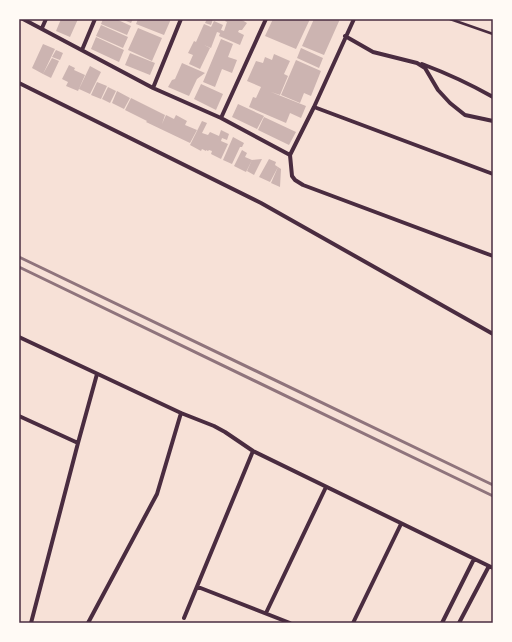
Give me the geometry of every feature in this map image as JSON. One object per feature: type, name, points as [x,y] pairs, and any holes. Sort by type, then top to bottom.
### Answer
[{"type":"street","points":[[23,19],[153,88],[221,118],[290,156]]},
{"type":"street","points":[[42,28],[46,19]]},
{"type":"street","points":[[82,50],[95,19]]},
{"type":"street","points":[[153,88],[181,19]]},
{"type":"street","points":[[221,118],[266,19]]},
{"type":"street","points":[[354,19],[290,156],[292,176],[303,185],[493,256]]},
{"type":"street","points":[[346,36],[373,52],[417,62],[449,74],[493,98]]},
{"type":"street","points":[[417,62],[425,68],[438,90],[450,103],[465,115],[493,121]]},
{"type":"street","points":[[19,83],[261,203],[493,334]]},
{"type":"street","points":[[314,107],[493,174]]},
{"type":"street","points":[[19,337],[181,414],[214,426],[253,451],[491,567],[459,623]]},
{"type":"street","points":[[31,623],[97,374]]},
{"type":"street","points":[[88,623],[157,494],[181,414]]},
{"type":"street","points":[[19,416],[78,443]]},
{"type":"street","points":[[184,618],[253,451]]},
{"type":"street","points":[[266,613],[326,487]]},
{"type":"street","points":[[353,623],[401,524]]},
{"type":"street","points":[[442,623],[474,559]]},
{"type":"street","points":[[198,587],[290,623]]},
{"type":"lane","points":[[450,19],[493,34]]},
{"type":"building","points":[[61,19],[78,19],[70,37],[56,31]]},
{"type":"building","points":[[103,19],[116,19],[131,26],[127,35],[101,24]]},
{"type":"building","points":[[121,19],[133,19],[131,23]]},
{"type":"building","points":[[138,19],[171,19],[164,35],[136,24]]},
{"type":"building","points":[[207,19],[213,19],[211,25],[205,23]]},
{"type":"building","points":[[226,19],[242,19],[247,23],[242,30],[239,30],[238,32],[244,35],[240,45],[219,36],[220,33],[217,32],[211,48],[204,45],[210,48],[200,69],[189,64],[193,55],[188,53],[194,41],[196,42],[204,24],[211,27],[214,21],[223,25],[221,30],[224,31],[227,22],[225,21]]},
{"type":"building","points":[[273,19],[310,19],[296,49],[265,36]]},
{"type":"building","points":[[314,19],[340,19],[324,55],[302,46]]},
{"type":"building","points":[[101,25],[128,37],[123,48],[96,36]]},
{"type":"building","points":[[138,28],[162,38],[152,61],[128,50]]},
{"type":"building","points":[[96,37],[124,50],[119,62],[91,49]]},
{"type":"building","points":[[221,39],[233,44],[228,57],[237,60],[232,73],[222,69],[215,87],[203,82]]},
{"type":"building","points":[[43,44],[55,49],[43,74],[32,68]]},
{"type":"building","points":[[301,48],[323,58],[319,68],[297,58]]},
{"type":"building","points":[[56,50],[63,53],[60,60],[52,57]]},
{"type":"building","points":[[130,53],[155,63],[150,75],[125,65]]},
{"type":"building","points":[[274,54],[290,61],[284,74],[288,76],[280,95],[271,92],[306,106],[301,118],[290,113],[286,123],[249,107],[253,97],[256,98],[261,87],[247,81],[256,61],[263,63],[265,57],[272,60]]},
{"type":"building","points":[[52,58],[59,61],[51,78],[43,74]]},
{"type":"building","points":[[296,60],[321,71],[311,96],[304,93],[300,103],[281,95]]},
{"type":"building","points":[[182,63],[205,73],[197,79],[189,96],[168,87],[172,80],[175,79]]},
{"type":"building","points":[[69,65],[75,68],[74,70],[85,75],[78,91],[66,86],[68,82],[62,79]]},
{"type":"building","points":[[90,66],[101,72],[90,94],[79,89]]},
{"type":"building","points":[[97,82],[107,86],[101,99],[91,95]]},
{"type":"building","points":[[201,84],[223,94],[216,110],[194,99]]},
{"type":"building","points":[[108,87],[116,91],[110,103],[102,99]]},
{"type":"building","points":[[117,91],[130,98],[124,109],[112,103]]},
{"type":"building","points":[[131,98],[165,115],[162,124],[166,115],[174,119],[176,115],[187,121],[185,125],[197,130],[190,143],[125,110]]},
{"type":"building","points":[[238,104],[264,116],[257,129],[232,117]]},
{"type":"building","points":[[264,117],[296,132],[289,145],[258,130]]},
{"type":"building","points":[[202,121],[207,123],[202,133],[208,135],[210,132],[219,136],[221,130],[229,134],[227,140],[222,138],[221,141],[228,144],[221,159],[211,154],[212,151],[202,149],[201,151],[190,145]]},
{"type":"building","points":[[233,137],[244,143],[242,147],[240,147],[232,164],[223,160]]},
{"type":"building","points":[[242,150],[247,153],[245,157],[252,160],[246,172],[234,166]]},
{"type":"building","points":[[262,159],[254,175],[247,171],[252,160]]},
{"type":"building","points":[[269,159],[276,162],[275,165],[278,167],[270,182],[259,177]]},
{"type":"building","points":[[278,167],[281,169],[280,187],[271,183]]},
{"type":"railway","points":[[19,257],[493,485]]},
{"type":"railway","points":[[19,267],[493,496]]}]
